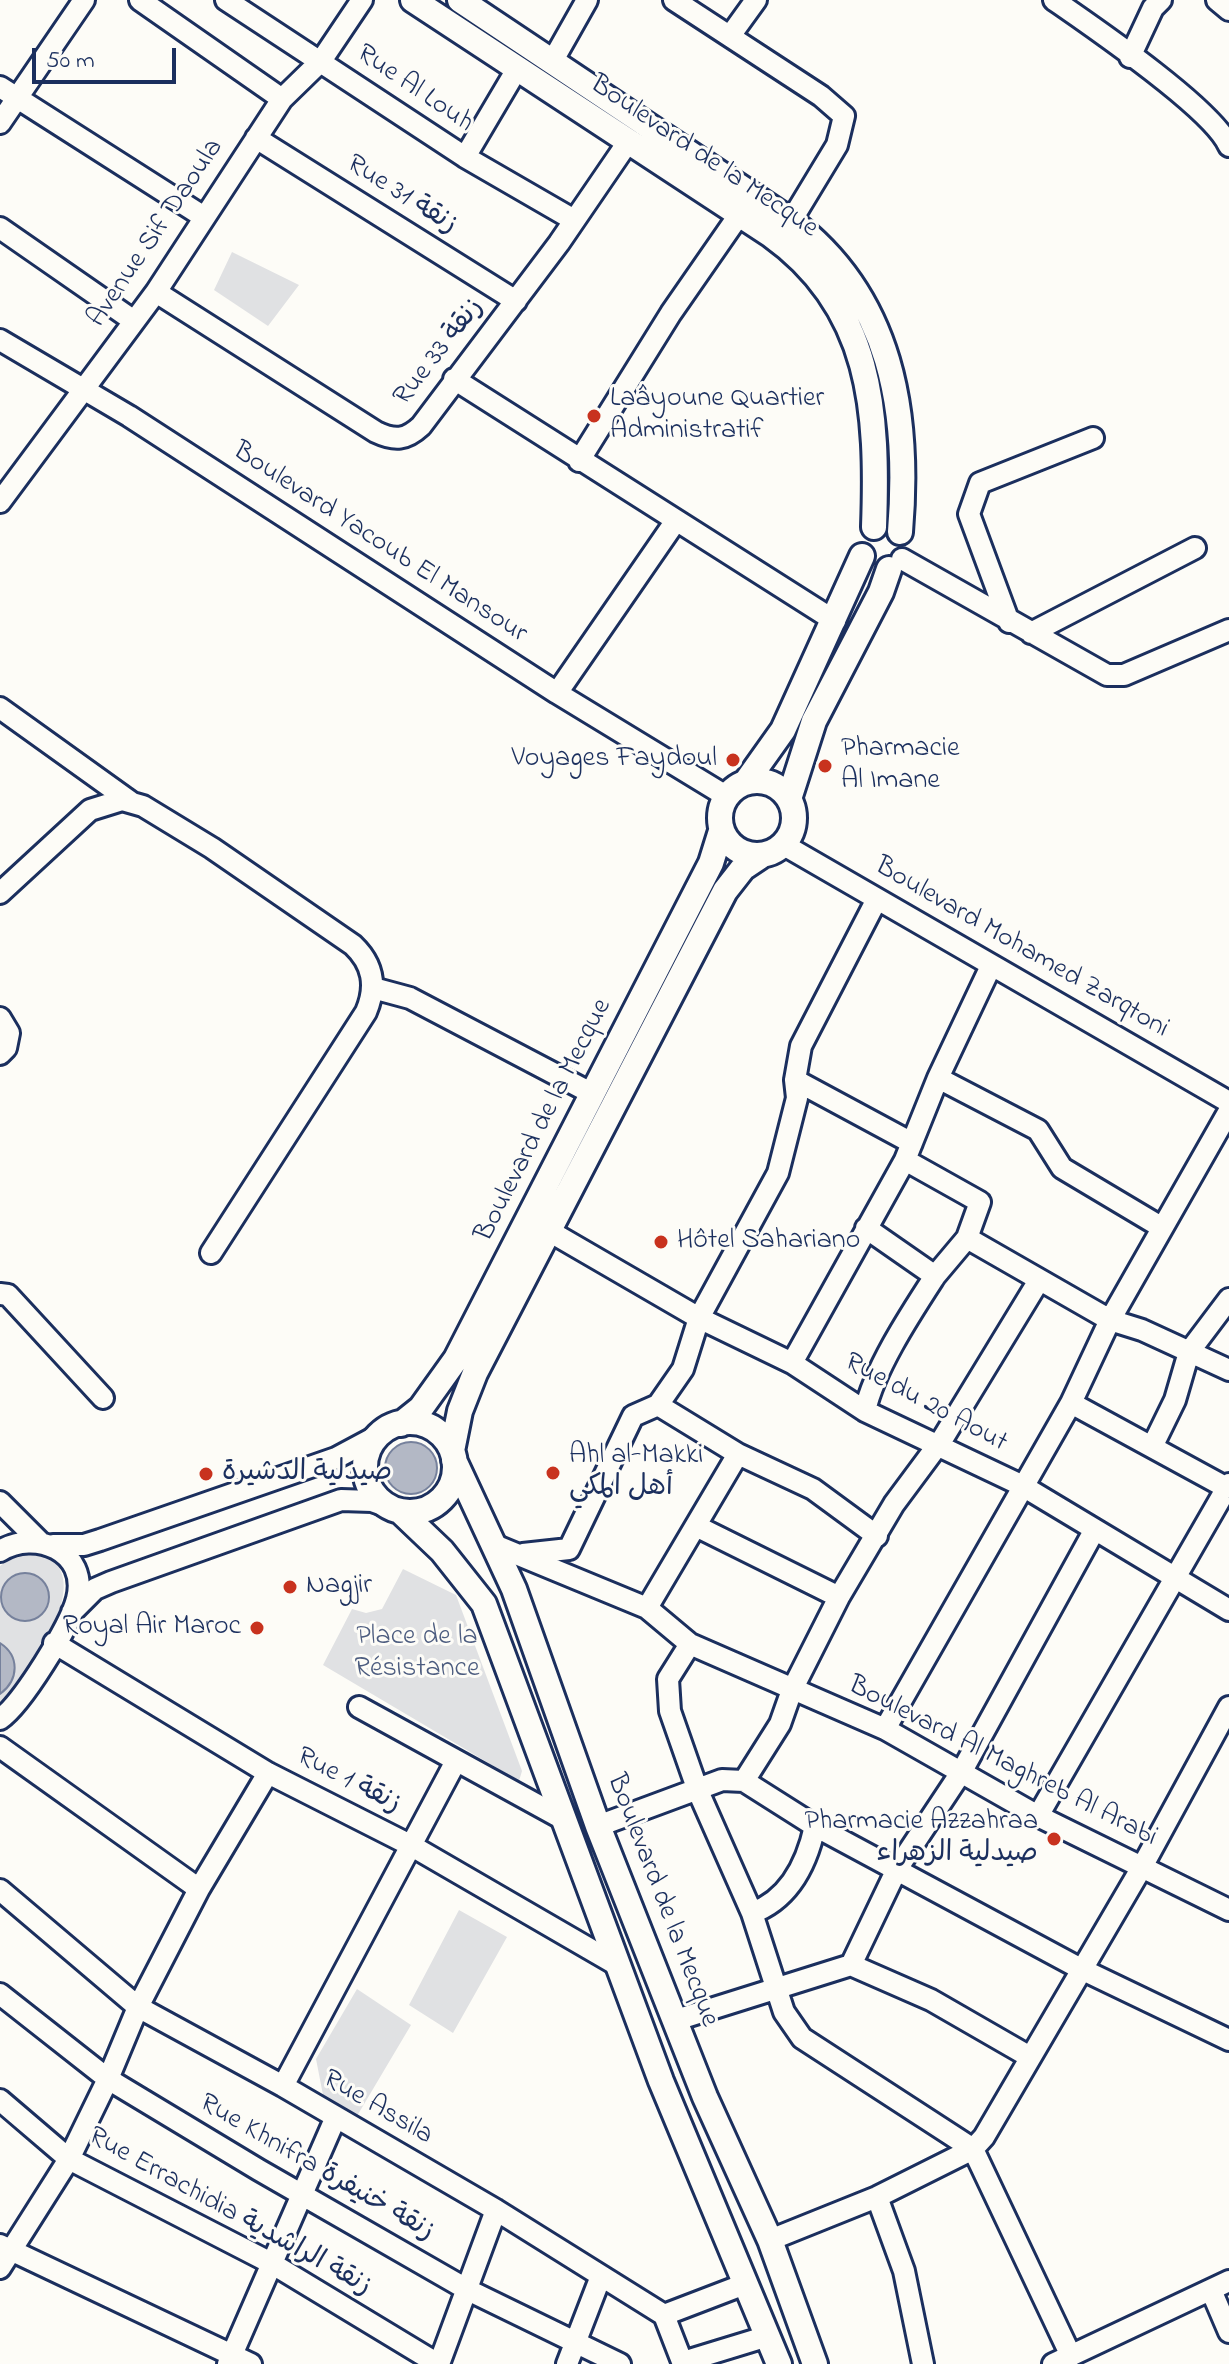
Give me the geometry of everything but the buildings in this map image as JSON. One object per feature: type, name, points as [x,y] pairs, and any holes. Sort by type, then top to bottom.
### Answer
[{"type":"main road","name":"Boulevard de la Mecque","points":[[413,0],[739,215],[805,262],[847,319],[864,366],[871,413],[874,527]]},
{"type":"main road","name":"Boulevard de la Mecque","points":[[460,0],[791,221],[821,245],[846,273],[880,336],[900,427],[903,474],[900,532]]},
{"type":"main road","points":[[394,1509],[415,1512],[441,1500],[455,1475],[453,1455],[466,1392],[725,891],[743,868],[784,845],[795,823],[789,799],[814,721],[905,545],[900,532],[888,525],[874,527],[861,543],[862,556],[835,621],[783,730],[736,789],[719,819],[721,831],[737,850],[761,856]]},
{"type":"main road","points":[[862,556],[877,569],[896,564]]},
{"type":"main road","points":[[736,789],[771,783],[789,799]]},
{"type":"main road","name":"Boulevard de la Mecque","points":[[390,1429],[421,1408],[456,1359],[711,863],[721,831]]},
{"type":"main road","points":[[453,1455],[436,1431],[413,1423],[390,1429],[367,1455],[367,1479],[379,1500],[394,1509],[442,1551],[484,1604],[661,2081],[779,2364]]},
{"type":"main road","name":"Boulevard de la Mecque","points":[[453,1455],[514,1589],[598,1826],[705,2097],[770,2240],[815,2364]]},
{"type":"street","points":[[0,123],[9,93],[84,0]]},
{"type":"street","points":[[140,0],[282,99]]},
{"type":"street","name":"Rue Al Louh","points":[[226,0],[465,157],[574,220]]},
{"type":"street","name":"Avenue Sif Daoula","points":[[0,502],[156,292],[282,99],[321,61],[362,0]]},
{"type":"street","points":[[552,62],[587,0]]},
{"type":"street","points":[[674,0],[821,96],[844,116],[837,145],[791,221]]},
{"type":"street","points":[[730,36],[756,0]]},
{"type":"street","points":[[1054,0],[1177,90],[1227,138]]},
{"type":"street","points":[[1130,57],[1153,8],[1161,0]]},
{"type":"street","points":[[1217,0],[1229,10]]},
{"type":"street","points":[[465,157],[517,69]]},
{"type":"street","points":[[9,93],[204,217]]},
{"type":"street","name":"Rue 31 زنقة","points":[[256,138],[516,301]]},
{"type":"street","name":"Rue 33 زنقة","points":[[156,292],[395,440],[413,433],[516,301],[628,142]]},
{"type":"street","points":[[579,461],[671,313],[739,215]]},
{"type":"street","points":[[0,228],[134,321]]},
{"type":"street","name":"Boulevard Yacoub El Mansour","points":[[0,340],[84,390],[557,693],[736,789]]},
{"type":"street","points":[[454,379],[835,621]]},
{"type":"street","points":[[1009,622],[969,514],[974,492],[980,483],[1093,438]]},
{"type":"street","points":[[557,693],[675,522]]},
{"type":"street","points":[[1031,633],[1195,548]]},
{"type":"street","points":[[896,564],[1031,633],[1092,670],[1115,676],[1229,630]]},
{"type":"street","points":[[0,708],[131,802],[212,848],[353,945],[369,964],[373,988],[366,1012],[211,1253]]},
{"type":"street","points":[[0,893],[90,810],[111,802],[131,802]]},
{"type":"street","name":"Boulevard Mohamed Zarqtoni","points":[[784,845],[1229,1102]]},
{"type":"street","points":[[519,1554],[569,1549],[633,1416],[658,1405],[683,1369],[699,1318],[778,1173],[797,1098],[795,1080],[801,1046],[877,899]]},
{"type":"street","points":[[792,1363],[908,1152],[938,1078],[991,966]]},
{"type":"street","points":[[373,988],[410,998],[593,1094]]},
{"type":"street","points":[[0,1018],[9,1033],[6,1048],[0,1054]]},
{"type":"street","points":[[938,1078],[1038,1130],[1062,1168],[1161,1227]]},
{"type":"street","points":[[795,1080],[980,1202],[967,1238],[935,1276],[900,1331],[868,1397],[865,1411]]},
{"type":"street","points":[[885,1729],[1021,1485],[1071,1403],[1110,1320],[1229,1111]]},
{"type":"street","points":[[866,1228],[935,1276]]},
{"type":"street","name":"Rue du 20 Aout","points":[[549,1231],[699,1318],[792,1363],[865,1411],[1021,1485],[1229,1610]]},
{"type":"street","points":[[967,1238],[1038,1282],[1110,1320],[1229,1370]]},
{"type":"street","points":[[744,1781],[780,1724],[792,1690],[839,1597],[894,1504],[1038,1282]]},
{"type":"street","points":[[0,1294],[8,1295],[103,1398]]},
{"type":"street","points":[[1152,1447],[1175,1400],[1189,1352],[1229,1299]]},
{"type":"street","points":[[1038,1816],[1172,1578],[1228,1486],[1071,1403]]},
{"type":"street","points":[[658,1405],[738,1454],[813,1489],[877,1536]]},
{"type":"street","points":[[0,1551],[25,1540],[69,1547],[92,1543],[336,1458],[390,1429]]},
{"type":"street","points":[[647,1608],[698,1527],[738,1454]]},
{"type":"street","points":[[0,1719],[21,1700],[72,1612],[95,1589],[341,1500],[372,1501],[394,1509]]},
{"type":"street","points":[[0,1502],[74,1568],[78,1582],[72,1612]]},
{"type":"street","points":[[698,1527],[839,1597]]},
{"type":"street","points":[[851,1965],[897,1869],[962,1771],[1094,1531]]},
{"type":"street","name":"Boulevard Al Maghreb Al Arabi","points":[[492,1544],[647,1608],[690,1644],[885,1729],[1038,1816],[1229,1910]]},
{"type":"street","name":"Rue 1 زنقة","points":[[54,1643],[268,1773],[412,1846],[619,1966]]},
{"type":"street","points":[[690,1644],[668,1679],[667,1695],[698,1791],[752,1913],[784,2012],[802,2038],[973,2149],[1062,2360],[1220,2286],[1229,2332]]},
{"type":"street","points":[[359,1707],[563,1819]]},
{"type":"street","points":[[770,2240],[877,2197],[973,2149],[992,2127],[1142,1867],[1229,1707]]},
{"type":"street","points":[[0,1747],[199,1889]]},
{"type":"street","points":[[283,2086],[456,1761]]},
{"type":"street","points":[[251,2364],[230,2360],[3,2254],[69,2159],[108,2079],[138,2007],[199,1889],[268,1773]]},
{"type":"street","points":[[598,1826],[722,1780],[744,1781],[815,1826],[1081,1969],[1229,2040]]},
{"type":"street","points":[[752,1913],[777,1902],[796,1877],[808,1857],[815,1826]]},
{"type":"street","name":"Rue Assila","points":[[0,1890],[138,2007],[283,2086],[496,2210],[664,2315]]},
{"type":"street","points":[[676,2020],[851,1965],[931,2000],[1030,2057]]},
{"type":"street","name":"Rue Khnifra زنقة خنيفرة","points":[[0,1994],[108,2079],[302,2196],[468,2290],[620,2364]]},
{"type":"street","name":"Rue Errachidia زنقة الراشدية","points":[[0,2100],[69,2159],[271,2263],[439,2364]]},
{"type":"street","points":[[230,2360],[335,2119]]},
{"type":"street","points":[[877,2197],[904,2271],[923,2364]]},
{"type":"street","points":[[439,2364],[496,2210]]},
{"type":"street","points":[[567,2364],[601,2276]]},
{"type":"street","points":[[745,2284],[664,2315],[683,2363],[768,2336]]},
{"type":"green space","points":[[232,252],[299,285],[268,326],[214,290]]},
{"type":"green space","points":[[37,1551],[55,1563],[63,1578],[63,1597],[46,1639],[12,1695],[0,1707],[0,1566],[15,1554]]},
{"type":"green space","name":"Place de la Résistance","points":[[403,1569],[456,1595],[522,1771],[519,1781],[323,1665],[352,1609],[366,1613],[382,1609]]},
{"type":"green space","points":[[459,1910],[507,1937],[453,2033],[409,2005]]},
{"type":"green space","points":[[357,1989],[411,2025],[357,2116],[324,2100],[316,2059]]},
{"type":"shaded area","points":[[411,1442],[429,1450],[437,1468],[429,1486],[411,1494],[393,1486],[385,1468],[393,1450]]},
{"type":"shaded area","points":[[25,1573],[42,1580],[49,1597],[42,1614],[25,1621],[8,1614],[1,1597],[8,1580]]},
{"type":"shaded area","points":[[0,1643],[11,1654],[15,1668],[11,1682],[0,1694]]},
{"type":"place","name":"Laâyoune Quartier Administratif","points":[[594,416]]},
{"type":"place","name":"Voyages Faydoul","points":[[733,760]]},
{"type":"place","name":"Pharmacie Al Imane","points":[[825,766]]},
{"type":"place","name":"Hôtel Sahariano","points":[[661,1242]]},
{"type":"place","name":"Ahl al-Makki أهل المكي","points":[[553,1473]]},
{"type":"place","name":"صيدلية الدشيرة","points":[[206,1474]]},
{"type":"place","name":"Nagjir","points":[[290,1587]]},
{"type":"place","name":"Royal Air Maroc","points":[[257,1628]]},
{"type":"place","name":"Pharmacie Azzahraa صيدلية الزهراء","points":[[1054,1839]]}]
